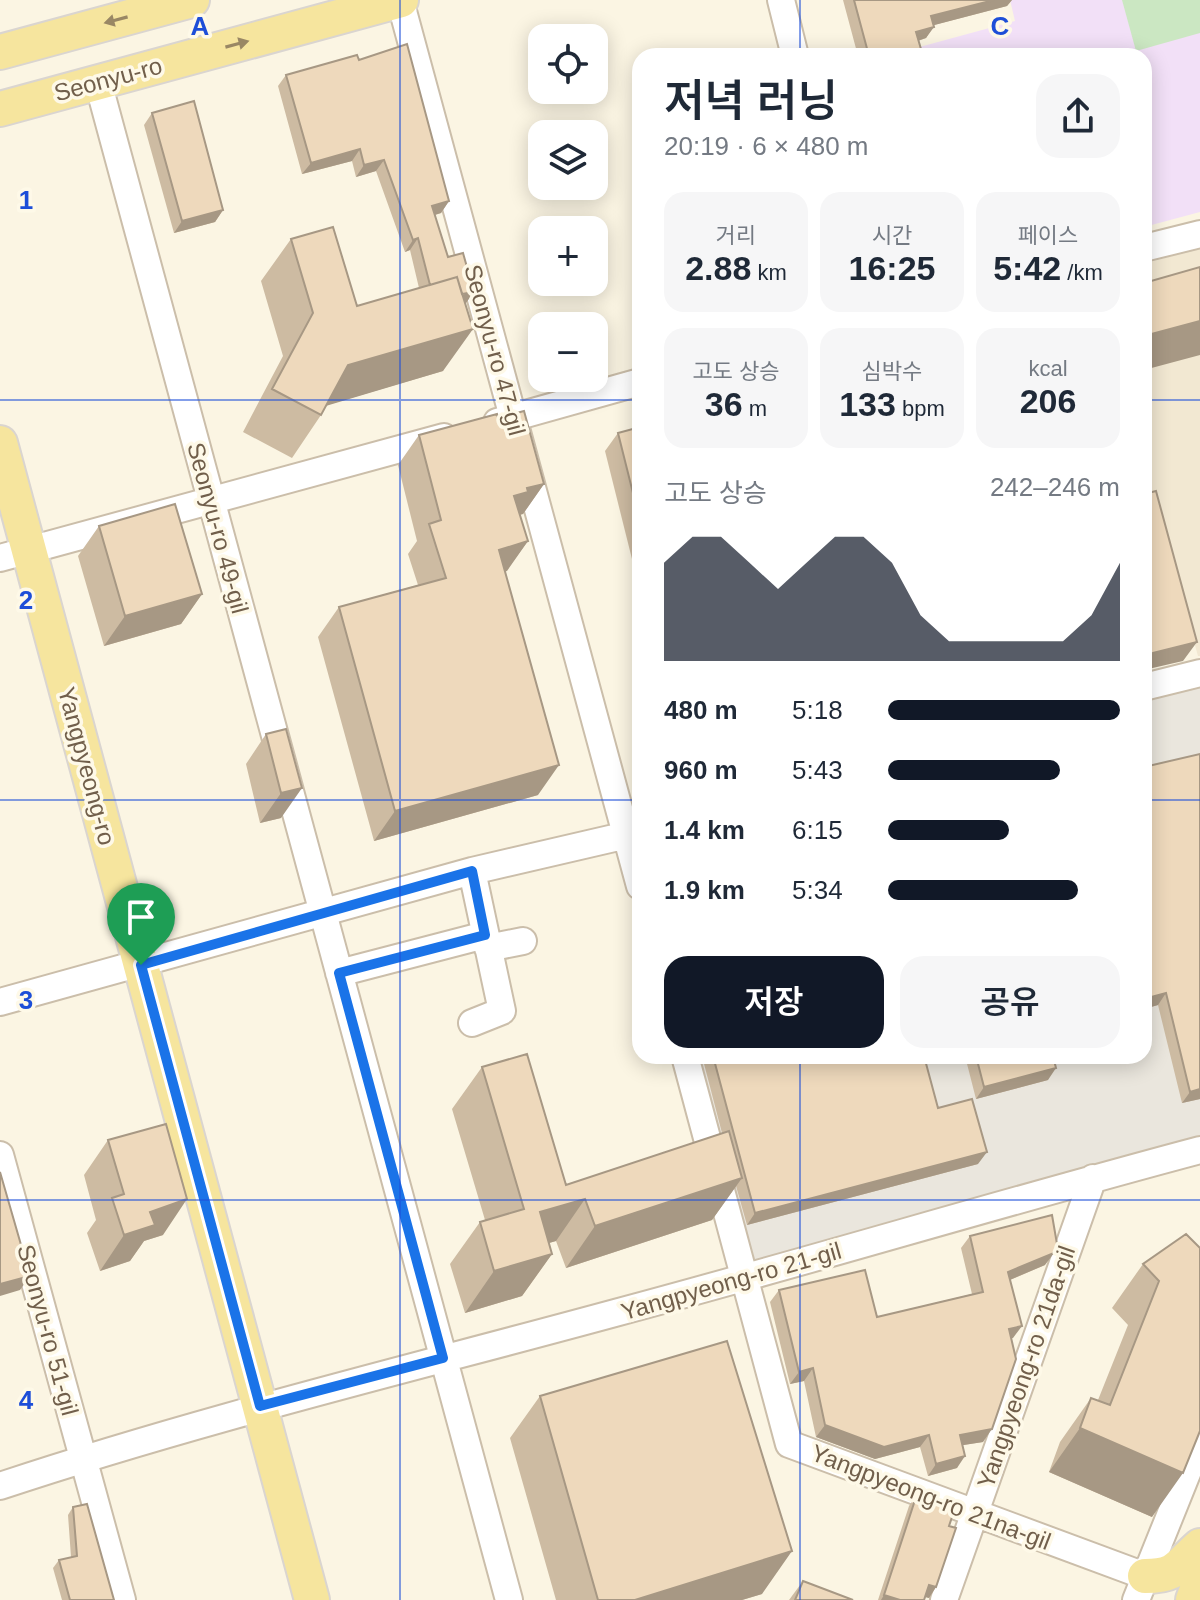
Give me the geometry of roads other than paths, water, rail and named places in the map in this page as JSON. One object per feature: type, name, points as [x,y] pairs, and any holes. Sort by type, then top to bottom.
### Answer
[{"type":"main road","points":[[0,52],[192,0]]},
{"type":"main road","name":"Seonyu-ro","points":[[0,109],[401,0]]},
{"type":"main road","name":"Yangpyeong-ro","points":[[0,443],[14,554],[141,965],[312,1600]]},
{"type":"main road","points":[[1148,1592],[1200,1546]]},
{"type":"main road","points":[[1193,1600],[1200,1582]]},
{"type":"street","name":"Seonyu-ro 47-gil","points":[[401,0],[513,418],[632,831]]},
{"type":"street","points":[[781,0],[793,48]]},
{"type":"street","name":"Seonyu-ro 49-gil","points":[[98,82],[509,1600]]},
{"type":"street","points":[[1152,246],[1200,234]]},
{"type":"street","points":[[14,554],[632,384]]},
{"type":"street","points":[[1152,685],[1200,673]]},
{"type":"street","points":[[0,1002],[472,871],[632,834]]},
{"type":"street","points":[[472,871],[502,1011],[472,1023]]},
{"type":"street","points":[[339,973],[487,942],[523,941]]},
{"type":"street","points":[[687,1064],[744,1277]]},
{"type":"street","name":"Yangpyeong-ro 21-gil","points":[[0,1486],[260,1406],[744,1277],[1200,1150]]},
{"type":"street","name":"Seonyu-ro 51-gil","points":[[0,1155],[122,1600]]},
{"type":"street","name":"Yangpyeong-ro 21da-gil","points":[[944,1600],[1093,1178]]},
{"type":"street","name":"Yangpyeong-ro 21na-gil","points":[[744,1277],[789,1444],[975,1514],[1148,1592]]},
{"type":"street","points":[[1148,1592],[1200,1441]]}]
